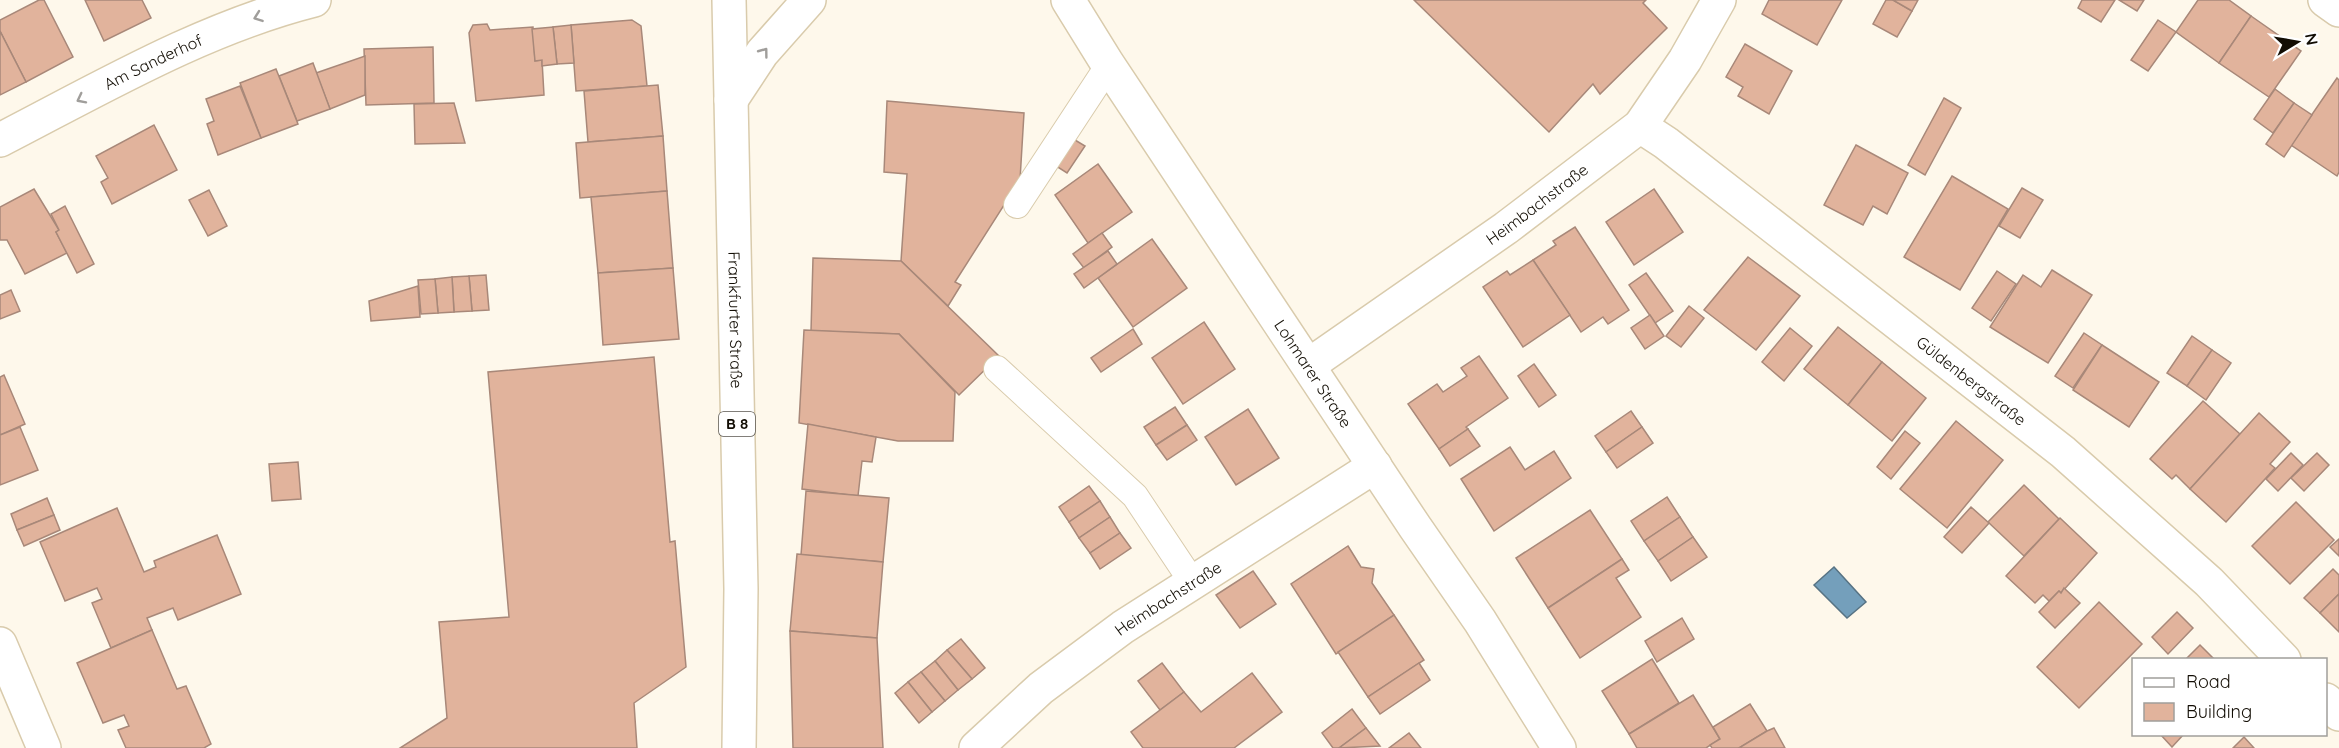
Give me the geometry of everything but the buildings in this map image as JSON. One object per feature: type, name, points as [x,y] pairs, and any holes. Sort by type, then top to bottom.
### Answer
[{"type":"street","name":"Am Sanderhof","points":[[0,140],[207,37],[259,16],[314,0]]},
{"type":"street","name":"Frankfurter Straße","points":[[729,0],[741,589],[739,748]]},
{"type":"street","points":[[731,100],[762,54],[809,0]]},
{"type":"street","name":"Lohmarer Straße","points":[[1068,0],[1375,466],[1480,621],[1559,748]]},
{"type":"street","name":"Heimbachstraße","points":[[1309,365],[1506,228],[1640,126],[1685,60],[1719,0]]},
{"type":"street","points":[[2325,0],[2339,10]]},
{"type":"street","name":"Güldenbergstraße","points":[[1640,126],[1675,150],[2063,452],[2209,582],[2282,658]]},
{"type":"street","name":"Heimbachstraße","points":[[976,748],[1041,688],[1123,627],[1375,466]]},
{"type":"street","points":[[0,644],[44,748]]},
{"type":"street","points":[[2327,702],[2339,714]]},
{"type":"lane","points":[[1017,205],[1109,65]]},
{"type":"lane","points":[[997,369],[1135,496],[1193,583]]},
{"type":"water","points":[[1834,567],[1866,602],[1847,618],[1814,585]]}]
